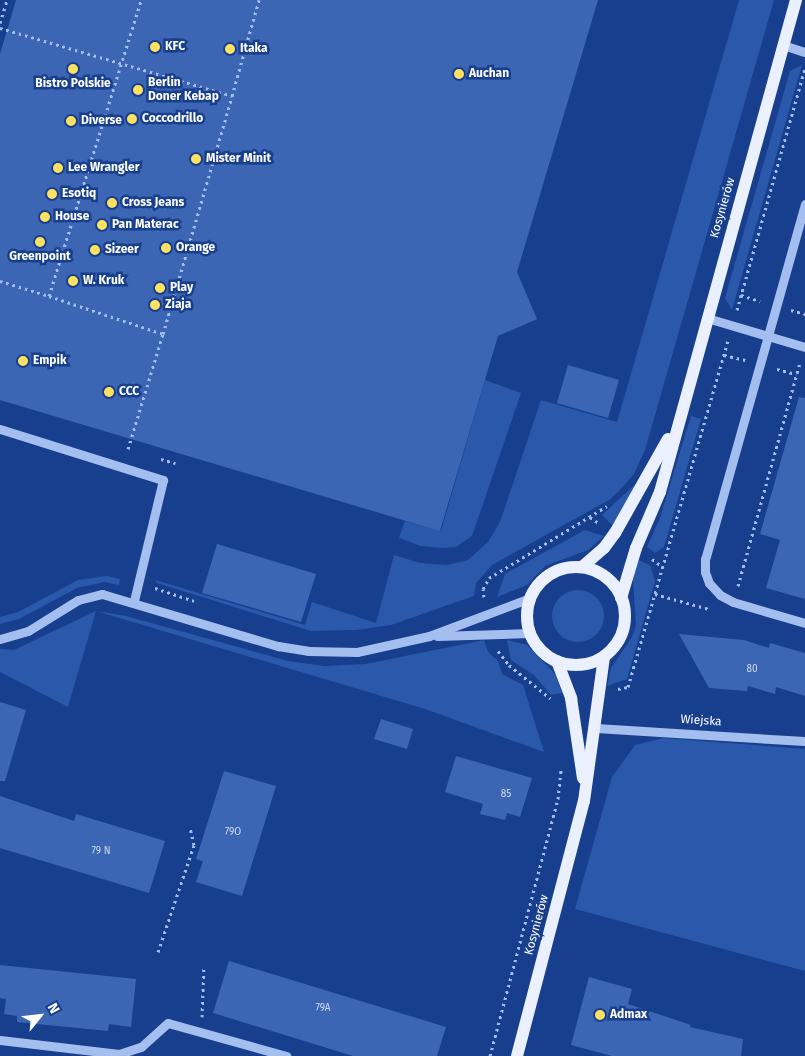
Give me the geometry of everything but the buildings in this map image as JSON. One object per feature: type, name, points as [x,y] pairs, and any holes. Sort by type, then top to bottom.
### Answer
[{"type":"main road","name":"Kosynierów","points":[[621,598],[636,548],[660,492],[677,424],[796,0]]},
{"type":"main road","name":"Kosynierów","points":[[582,567],[604,548],[615,533],[677,424]]},
{"type":"main road","points":[[582,567],[606,577],[621,598],[625,614],[623,630],[616,645],[604,656],[589,663],[573,665],[557,661],[536,645],[530,634],[527,610],[530,598],[539,584],[551,574],[566,568],[582,567]]},
{"type":"main road","name":"Kosynierów","points":[[517,1056],[584,801],[596,728],[604,656]]},
{"type":"main road","name":"Kosynierów","points":[[557,661],[571,698],[584,801]]},
{"type":"street","points":[[783,45],[805,52]]},
{"type":"street","points":[[805,204],[706,559],[705,572],[709,584],[733,602],[805,623]]},
{"type":"street","points":[[707,318],[805,346]]},
{"type":"street","points":[[0,429],[163,480],[134,602]]},
{"type":"street","points":[[0,639],[28,631],[78,600],[102,594],[270,644],[308,652],[357,652],[429,636],[530,598]]},
{"type":"street","points":[[429,636],[530,634]]},
{"type":"street","name":"Wiejska","points":[[596,728],[805,741]]},
{"type":"street","points":[[0,1040],[119,1054],[141,1047],[168,1023],[286,1056]]},
{"type":"path","points":[[0,22],[7,0]]},
{"type":"path","points":[[49,296],[141,0]]},
{"type":"path","points":[[128,450],[259,0]]},
{"type":"path","points":[[0,28],[232,96]]},
{"type":"path","points":[[0,282],[49,296],[163,334]]},
{"type":"path","points":[[741,295],[766,302]]},
{"type":"path","points":[[788,309],[805,314]]},
{"type":"path","points":[[724,355],[749,361]]},
{"type":"path","points":[[737,590],[801,358]]},
{"type":"path","points":[[771,368],[796,374]]},
{"type":"path","points":[[590,517],[610,504]]},
{"type":"path","points":[[628,687],[663,567]]},
{"type":"path","points":[[138,584],[203,604]]},
{"type":"path","points":[[655,594],[711,610]]},
{"type":"path","points":[[477,600],[484,598]]},
{"type":"path","points":[[490,1056],[558,798],[561,766]]},
{"type":"path","points":[[158,952],[194,846],[190,826]]},
{"type":"path","points":[[202,1032],[204,966]]},
{"type":"shaded area","points":[[739,0],[774,0],[645,450],[634,474],[619,491],[609,500],[492,565],[476,583],[474,596],[391,625],[356,630],[311,631],[157,583],[155,580],[305,625],[312,602],[376,623],[394,555],[420,563],[447,565],[468,560],[488,542],[500,522],[541,400],[617,422]]},
{"type":"shaded area","points":[[802,65],[732,310],[725,298],[790,71]]},
{"type":"shaded area","points":[[485,380],[521,393],[472,536],[456,547],[443,548],[421,546],[399,538],[405,521],[441,531]]},
{"type":"shaded area","points":[[691,416],[701,419],[664,547],[655,553],[647,547],[660,518]]},
{"type":"shaded area","points":[[642,478],[637,488],[612,525],[602,515]]},
{"type":"shaded area","points":[[585,530],[604,536],[588,550],[545,566],[527,585],[497,597],[505,574]]},
{"type":"shaded area","points":[[638,560],[650,565],[655,581],[627,679],[607,686],[611,668],[632,637],[636,625],[633,578]]},
{"type":"shaded area","points":[[107,576],[120,579],[119,585],[104,582],[77,588],[19,619],[0,624],[0,617],[18,612],[78,580]]},
{"type":"shaded area","points":[[573,590],[583,590],[597,597],[604,611],[604,621],[597,635],[583,642],[573,642],[563,638],[556,631],[552,621],[552,611],[556,601],[563,594]]},
{"type":"shaded area","points":[[96,611],[126,616],[288,661],[324,666],[366,664],[484,640],[488,652],[498,661],[502,674],[523,685],[544,752],[425,709]]},
{"type":"shaded area","points":[[96,611],[68,707],[0,672],[0,649],[14,650]]},
{"type":"shaded area","points":[[507,640],[527,645],[555,674],[562,693],[551,695],[534,675],[511,660]]},
{"type":"shaded area","points":[[664,738],[805,749],[805,971],[575,909],[612,777],[635,745]]},
{"type":"place","name":"KFC","points":[[155,47]]},
{"type":"place","name":"Itaka","points":[[230,49]]},
{"type":"place","name":"Bistro Polskie","points":[[73,69]]},
{"type":"place","name":"Auchan","points":[[459,74]]},
{"type":"place","name":"Berlin Doner Kebap","points":[[138,90]]},
{"type":"place","name":"Coccodrillo","points":[[132,119]]},
{"type":"place","name":"Diverse","points":[[71,121]]},
{"type":"place","name":"Mister Minit","points":[[196,159]]},
{"type":"place","name":"Lee Wrangler","points":[[58,168]]},
{"type":"place","name":"Esotiq","points":[[52,194]]},
{"type":"place","name":"Cross Jeans","points":[[112,203]]},
{"type":"place","name":"House","points":[[45,217]]},
{"type":"place","name":"Pan Materac","points":[[102,225]]},
{"type":"place","name":"Greenpoint","points":[[40,242]]},
{"type":"place","name":"Orange","points":[[166,248]]},
{"type":"place","name":"Sizeer","points":[[95,250]]},
{"type":"place","name":"W. Kruk","points":[[73,281]]},
{"type":"place","name":"Play","points":[[160,288]]},
{"type":"place","name":"Ziaja","points":[[155,305]]},
{"type":"place","name":"Empik","points":[[23,361]]},
{"type":"place","name":"CCC","points":[[109,392]]},
{"type":"place","name":"Admax","points":[[600,1015]]}]
